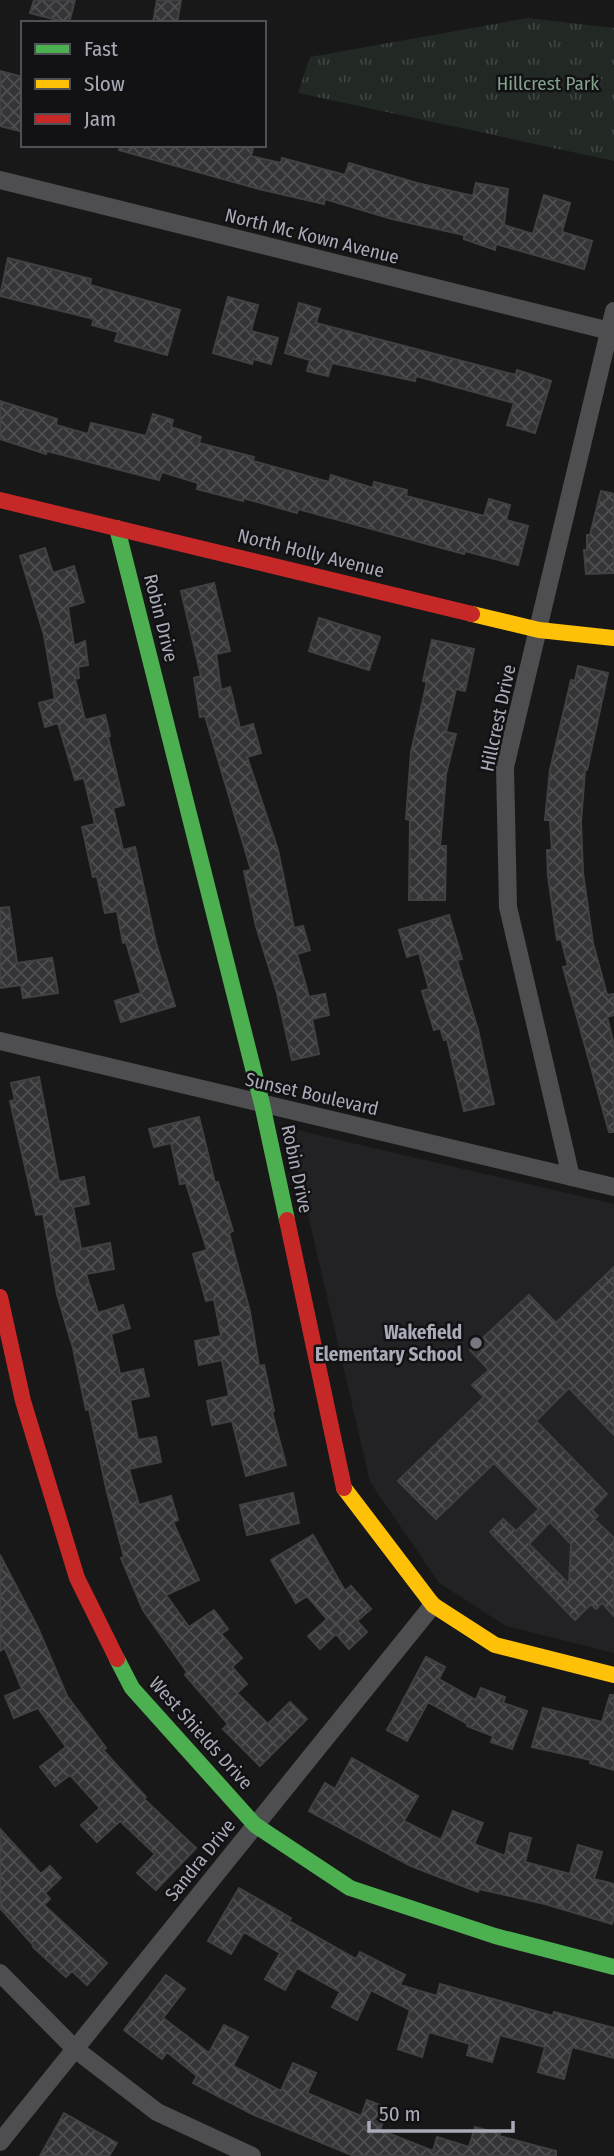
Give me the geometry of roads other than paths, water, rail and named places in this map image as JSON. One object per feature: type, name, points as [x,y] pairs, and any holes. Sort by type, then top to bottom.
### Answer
[{"type":"street","name":"North Mc Kown Avenue","points":[[0,180],[611,332]]},
{"type":"street","name":"Hillcrest Drive","points":[[570,1177],[508,907],[505,767],[614,311]]},
{"type":"street","name":"North Holly Avenue","points":[[0,500],[539,630],[614,638]]},
{"type":"street","name":"Robin Drive","points":[[117,528],[262,1104],[345,1491],[433,1605],[495,1645],[614,1675]]},
{"type":"street","name":"Sunset Boulevard","points":[[0,1041],[614,1187]]},
{"type":"street","name":"West Shields Drive","points":[[0,1297],[23,1401],[77,1578],[132,1688],[255,1825],[350,1888],[495,1936],[614,1967]]},
{"type":"street","name":"Sandra Drive","points":[[0,2142],[433,1605]]},
{"type":"street","points":[[0,1973],[75,2049],[157,2112],[253,2156]]},
{"type":"place","name":"Wakefield Elementary School","points":[[476,1343]]},
{"type":"park label","name":"Hillcrest Park","points":[[548,83]]}]
